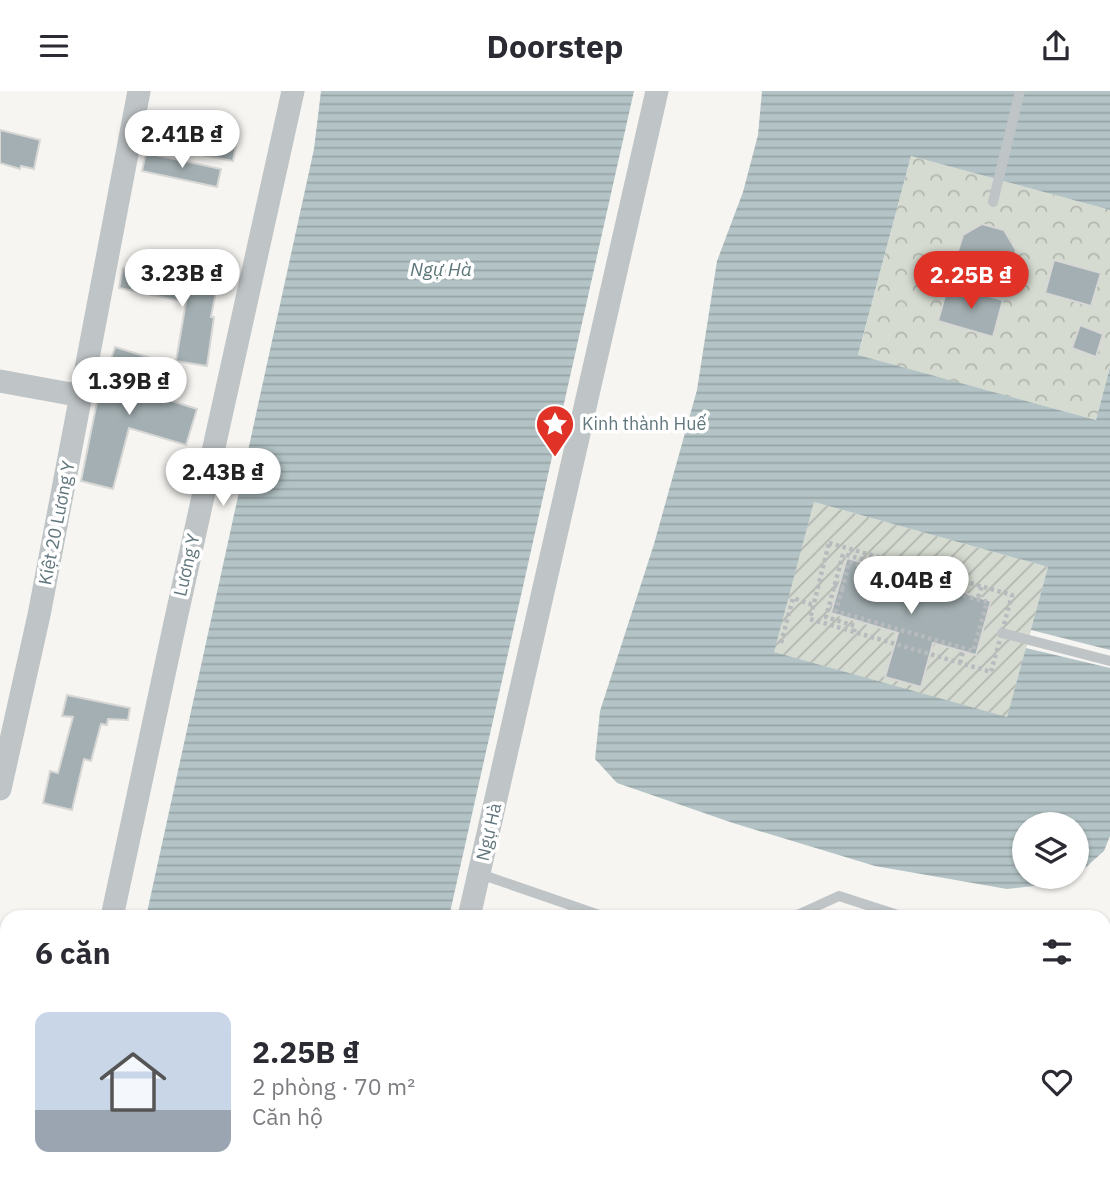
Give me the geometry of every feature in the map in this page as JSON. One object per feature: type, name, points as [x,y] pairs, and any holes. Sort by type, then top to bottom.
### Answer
[{"type":"street","name":"Kiệt 20 Lương Y","points":[[0,789],[40,615],[139,91]]},
{"type":"street","name":"Lương Y","points":[[114,910],[293,91]]},
{"type":"street","name":"Ngự Hà","points":[[471,910],[657,91]]},
{"type":"street","points":[[0,381],[82,395]]},
{"type":"lane","points":[[993,202],[1020,91]]},
{"type":"lane","points":[[1002,633],[1110,661]]},
{"type":"lane","points":[[480,874],[585,910]]},
{"type":"lane","points":[[808,910],[839,896],[882,910]]},
{"type":"path","points":[[829,543],[982,586],[1012,594],[991,672],[810,619],[829,543]]},
{"type":"path","points":[[855,632],[855,626],[826,617],[843,554],[870,561],[872,555]]},
{"type":"path","points":[[849,562],[987,602],[973,651],[836,611],[843,587],[849,562]]},
{"type":"path","points":[[834,585],[843,587]]},
{"type":"path","points":[[978,597],[982,586]]},
{"type":"path","points":[[781,643],[793,599],[813,605]]},
{"type":"path","points":[[960,663],[963,652]]},
{"type":"green space","points":[[911,156],[1110,210],[1110,367],[1096,420],[858,356]]},
{"type":"green space","points":[[814,502],[1048,567],[1007,718],[773,652]]},
{"type":"water","name":"Ngự Hà","points":[[321,91],[634,91],[451,910],[148,910],[314,149]]},
{"type":"water","points":[[762,91],[1110,91],[1110,210],[911,156],[858,355],[1096,420],[1110,367],[1110,836],[1104,851],[1089,864],[1089,812],[1012,812],[1012,888],[1007,889],[875,866],[733,823],[617,783],[595,759],[600,711],[654,544],[697,390],[717,261],[743,192],[758,135]],"holes":[[[814,502],[1048,567],[1007,717],[774,652]]]},
{"type":"pier","points":[[1031,630],[1110,650],[1110,668],[1026,648]]},
{"type":"building","points":[[0,130],[40,140],[34,169],[21,166],[20,169],[0,163]]},
{"type":"building","points":[[206,133],[237,140],[233,161],[202,155]]},
{"type":"building","points":[[146,153],[221,169],[217,187],[142,171]]},
{"type":"building","points":[[982,224],[1004,230],[1016,250],[1011,271],[975,291],[956,257],[963,235]]},
{"type":"building","points":[[1054,260],[1101,273],[1091,306],[1045,293]]},
{"type":"building","points":[[123,268],[193,283],[195,276],[218,281],[211,317],[214,317],[207,366],[176,361],[186,302],[119,288]]},
{"type":"building","points":[[948,285],[1003,300],[993,337],[938,321]]},
{"type":"building","points":[[1080,325],[1103,334],[1096,357],[1072,348]]},
{"type":"building","points":[[115,347],[151,358],[141,391],[197,409],[186,445],[129,428],[113,489],[81,481],[96,407]]},
{"type":"building","points":[[847,558],[991,601],[976,655],[933,643],[921,687],[885,677],[898,633],[831,613]]},
{"type":"building","points":[[67,695],[130,708],[128,720],[108,719],[107,725],[101,724],[91,761],[84,759],[72,810],[43,803],[50,771],[58,773],[73,717],[62,716]]},
{"type":"place","name":"Kinh thành Huế","points":[[555,458]]}]
